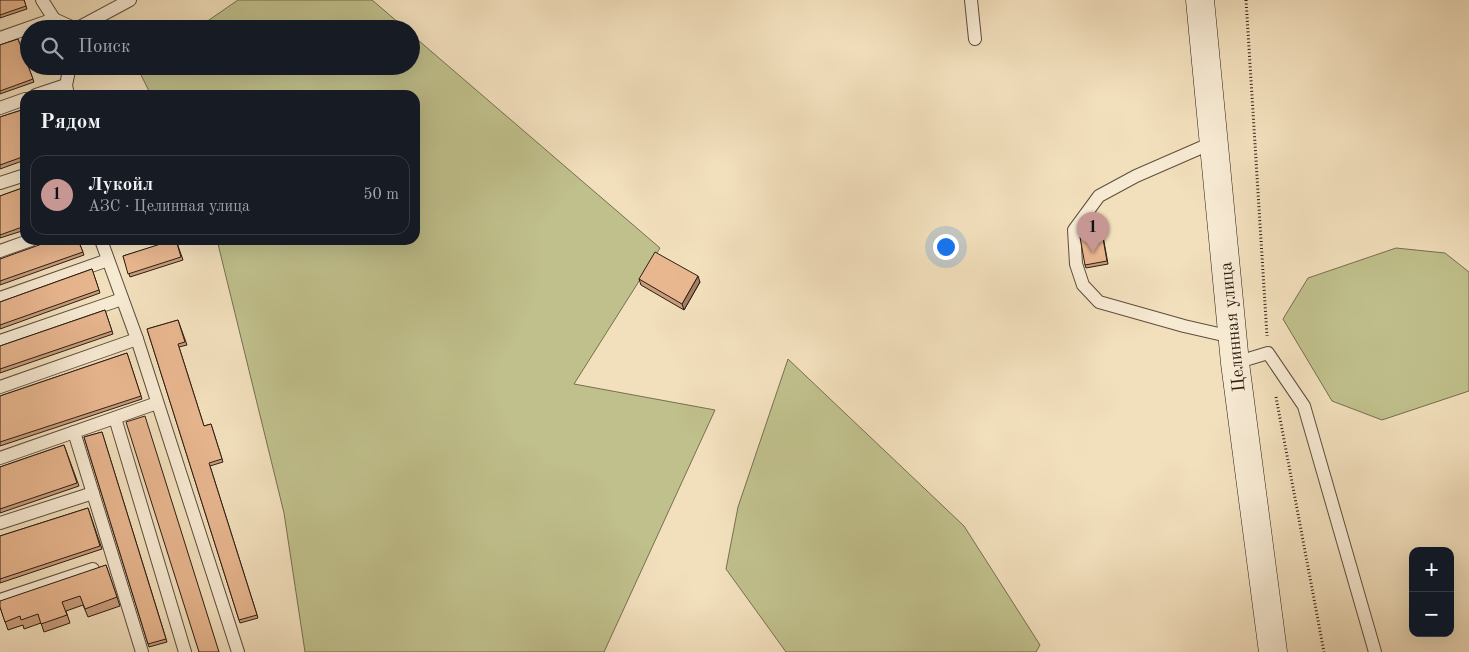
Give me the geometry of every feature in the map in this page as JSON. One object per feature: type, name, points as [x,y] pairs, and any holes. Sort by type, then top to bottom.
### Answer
[{"type":"main road","name":"Целинная улица","points":[[1200,0],[1234,350],[1273,652]]},
{"type":"lane","points":[[42,0],[54,19],[51,20]]},
{"type":"lane","points":[[93,20],[130,0]]},
{"type":"lane","points":[[971,0],[975,39]]},
{"type":"lane","points":[[0,38],[20,31]]},
{"type":"lane","points":[[67,90],[69,75]]},
{"type":"lane","points":[[0,108],[20,101]]},
{"type":"lane","points":[[1214,142],[1144,172],[1098,196],[1074,230],[1076,264],[1083,286],[1099,302],[1184,326],[1234,350],[1268,353],[1304,406],[1375,652]]},
{"type":"lane","points":[[0,183],[20,176]]},
{"type":"lane","points":[[0,251],[20,244]]},
{"type":"lane","points":[[103,245],[137,339],[238,652]]},
{"type":"lane","points":[[0,298],[108,260]]},
{"type":"lane","points":[[0,341],[122,298]]},
{"type":"lane","points":[[0,387],[137,339]]},
{"type":"lane","points":[[0,458],[157,404]]},
{"type":"lane","points":[[115,418],[185,652]]},
{"type":"lane","points":[[74,432],[142,652]]},
{"type":"lane","points":[[0,523],[93,493]]},
{"type":"lane","points":[[0,600],[114,562]]},
{"type":"path","points":[[1246,0],[1268,353]]},
{"type":"path","points":[[1275,392],[1324,652]]},
{"type":"green space","points":[[238,0],[372,0],[395,20],[209,20]]},
{"type":"green space","points":[[420,42],[660,248],[574,384],[715,410],[604,652],[305,652],[284,513],[218,245],[420,245],[420,90],[148,90],[141,75],[420,75]]},
{"type":"green space","points":[[1396,248],[1445,253],[1469,272],[1469,391],[1382,420],[1332,401],[1283,319],[1308,278]]},
{"type":"green space","points":[[788,359],[964,526],[1040,645],[1036,652],[786,652],[726,569],[738,507]]},
{"type":"building","points":[[0,0],[24,0],[26,6],[0,15]]},
{"type":"building","points":[[18,39],[20,44],[20,75],[32,75],[33,79],[0,91],[0,45]]},
{"type":"building","points":[[20,111],[20,158],[0,165],[0,117]]},
{"type":"building","points":[[20,189],[20,228],[0,235],[0,196]]},
{"type":"building","points":[[1102,233],[1107,261],[1085,265],[1080,237]]},
{"type":"building","points":[[39,245],[80,245],[83,252],[0,281],[0,259]]},
{"type":"building","points":[[157,245],[177,245],[181,257],[128,274],[123,256]]},
{"type":"building","points":[[655,252],[698,276],[682,304],[639,279]]},
{"type":"building","points":[[92,269],[99,290],[0,325],[0,302]]},
{"type":"building","points":[[105,310],[112,331],[0,369],[0,346]]},
{"type":"building","points":[[178,320],[185,342],[178,344],[204,426],[211,424],[222,459],[209,463],[257,615],[239,620],[147,329]]},
{"type":"building","points":[[127,353],[141,396],[0,442],[0,396]]},
{"type":"building","points":[[145,416],[219,652],[199,652],[126,422]]},
{"type":"building","points":[[102,432],[166,639],[148,644],[84,437]]},
{"type":"building","points":[[64,445],[77,483],[0,509],[0,467]]},
{"type":"building","points":[[88,508],[100,546],[0,579],[0,536]]},
{"type":"building","points":[[106,565],[117,597],[85,609],[80,596],[62,602],[67,615],[41,624],[38,614],[21,620],[20,616],[5,622],[0,601]]},
{"type":"place","name":"Лукойл","points":[[1093,253]]}]
